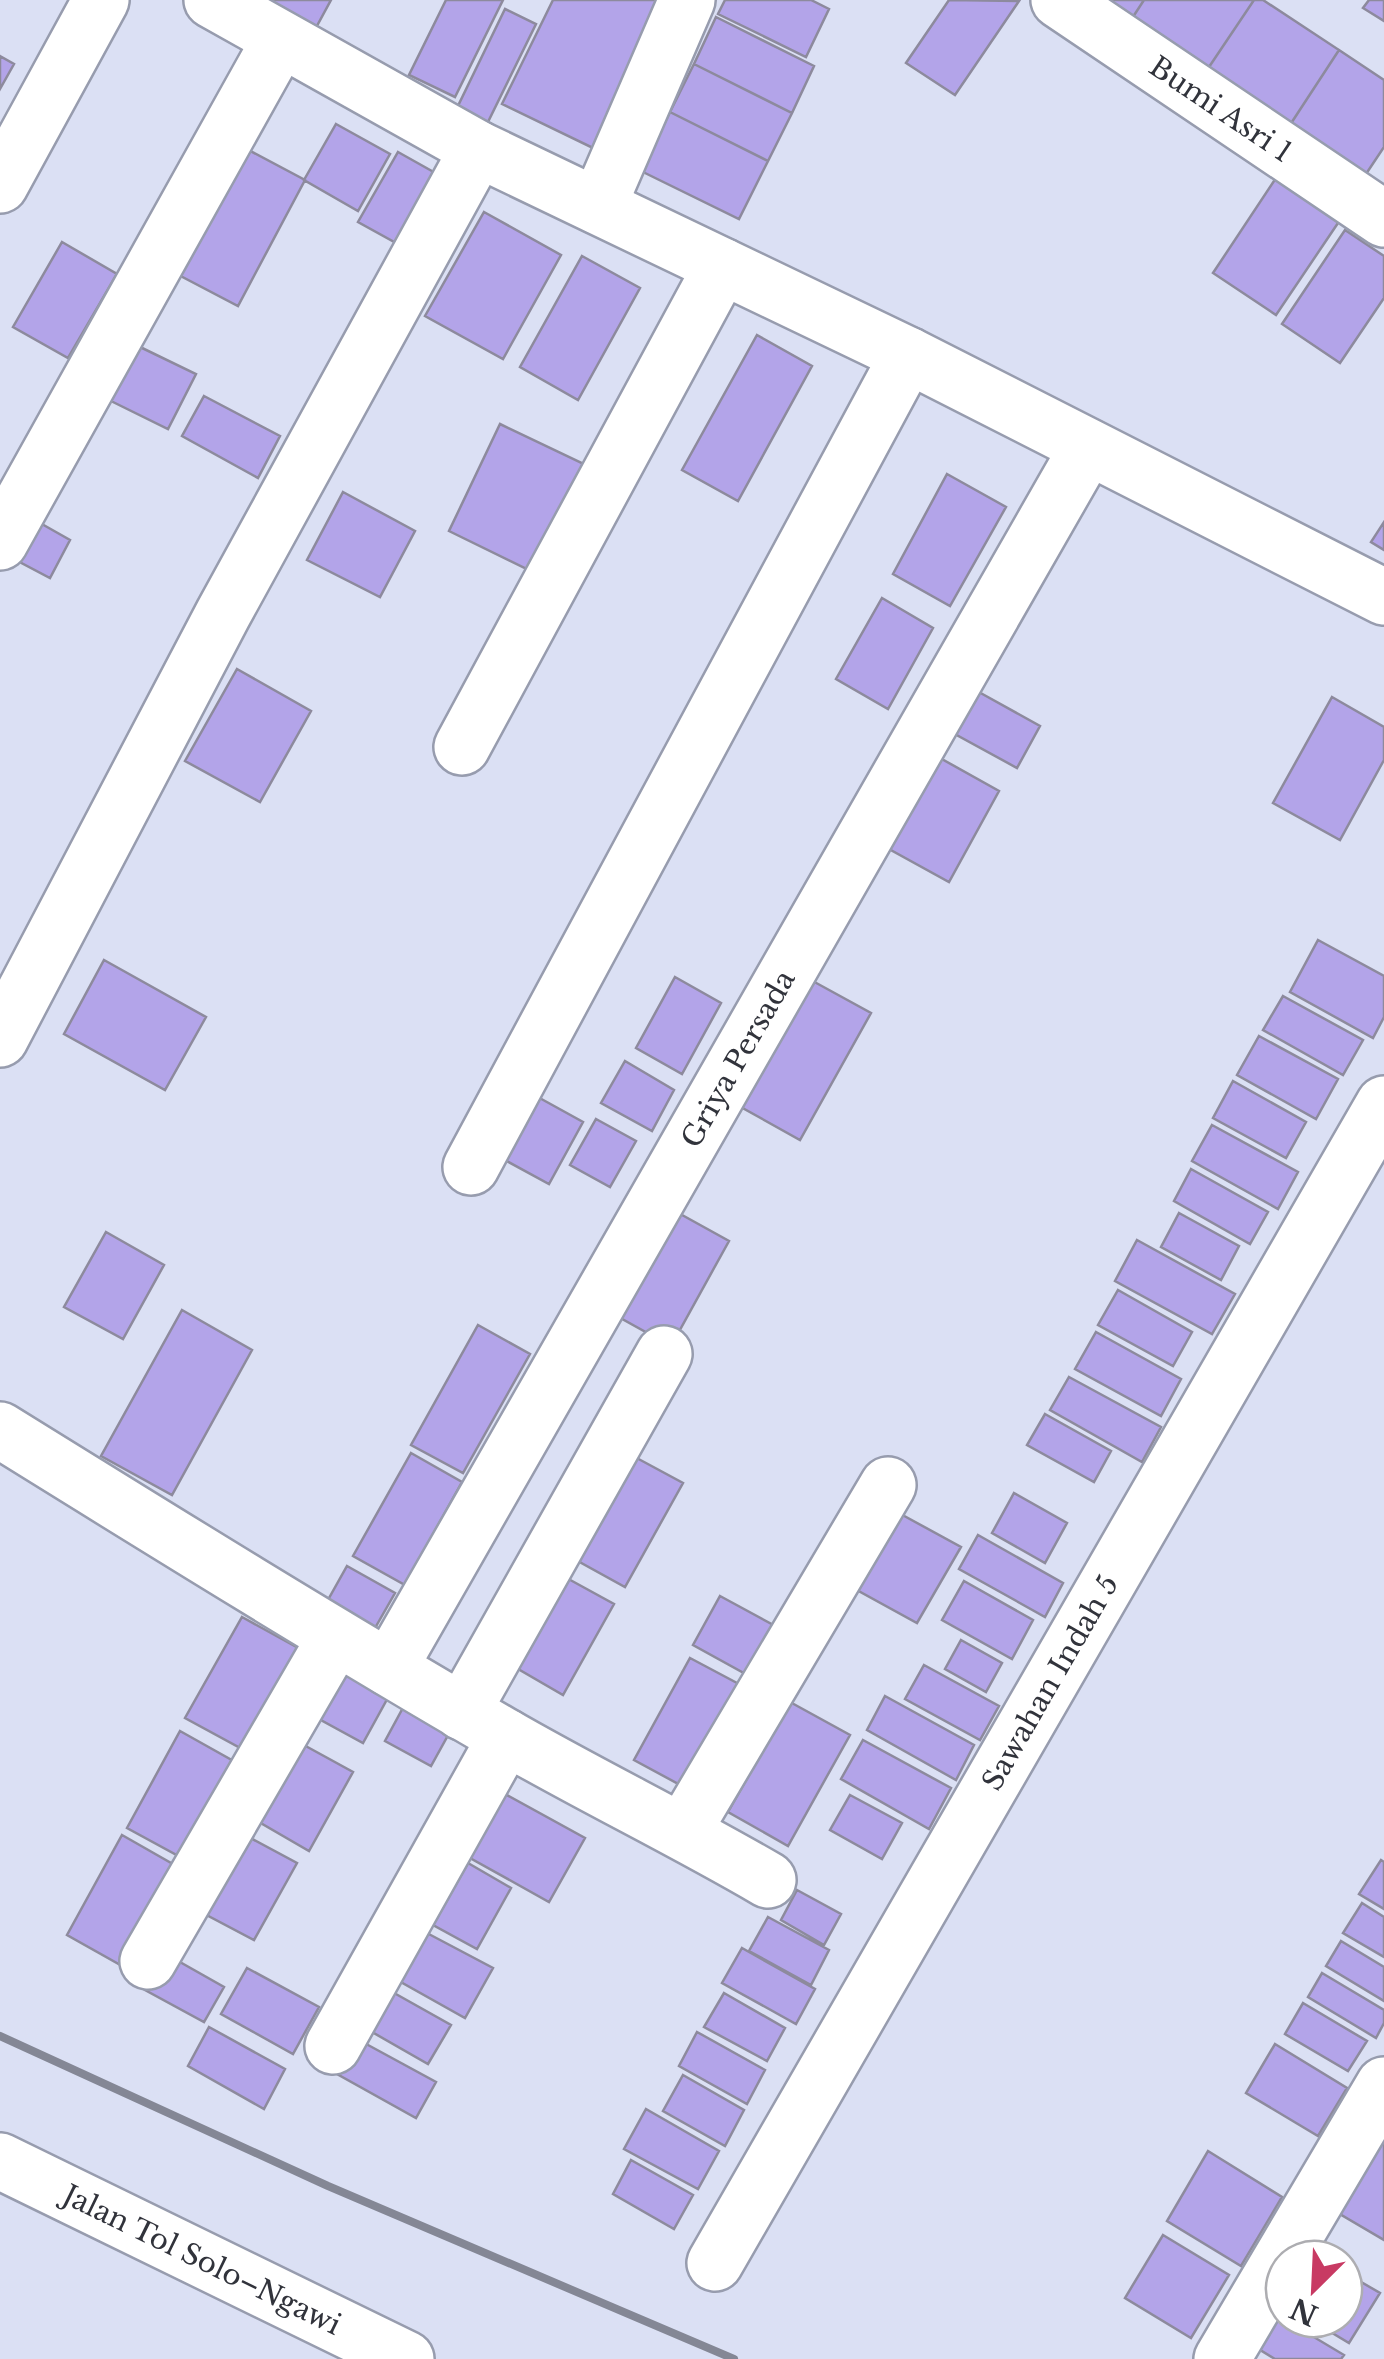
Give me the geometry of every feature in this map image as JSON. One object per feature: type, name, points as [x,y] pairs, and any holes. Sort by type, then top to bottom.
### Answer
[{"type":"main road","points":[[0,185],[100,0]]},
{"type":"main road","points":[[212,0],[478,149],[908,355],[1384,597]]},
{"type":"main road","points":[[598,206],[687,0]]},
{"type":"main road","name":"Bumi Asri 1","points":[[1059,0],[1384,219]]},
{"type":"main road","points":[[0,542],[280,40]]},
{"type":"main road","points":[[0,1039],[233,597],[478,149]]},
{"type":"main road","points":[[462,747],[722,266]]},
{"type":"main road","points":[[471,1167],[908,355]]},
{"type":"main road","name":"Griya Persada","points":[[389,1668],[1088,447]]},
{"type":"main road","name":"Sawahan Indah 5","points":[[715,2262],[1384,1104]]},
{"type":"main road","points":[[333,2046],[664,1354]]},
{"type":"main road","points":[[0,1430],[336,1638],[768,1880]]},
{"type":"main road","points":[[683,1831],[888,1485]]},
{"type":"main road","points":[[148,1961],[336,1638]]},
{"type":"main road","points":[[1222,2359],[1384,2086]]},
{"type":"main road","name":"Jalan Tol Solo–Ngawi","points":[[0,2161],[406,2359]]},
{"type":"building","points":[[252,0],[331,0],[312,35]]},
{"type":"building","points":[[446,0],[503,0],[455,97],[409,75]]},
{"type":"building","points":[[553,0],[666,0],[593,148],[502,104]]},
{"type":"building","points":[[725,0],[811,0],[829,9],[806,57],[718,14]]},
{"type":"building","points":[[949,0],[1019,1],[955,95],[906,63]]},
{"type":"building","points":[[1094,0],[1144,0],[1129,23]]},
{"type":"building","points":[[1144,0],[1254,0],[1205,73],[1129,23]]},
{"type":"building","points":[[1254,0],[1263,0],[1339,50],[1288,128],[1205,73]]},
{"type":"building","points":[[1369,0],[1384,0],[1384,21],[1363,8]]},
{"type":"building","points":[[505,9],[536,24],[486,126],[456,110]]},
{"type":"building","points":[[716,17],[814,66],[792,113],[694,64]]},
{"type":"building","points":[[1339,50],[1384,80],[1384,147],[1364,177],[1288,128]]},
{"type":"building","points":[[0,56],[14,64],[0,89]]},
{"type":"building","points":[[694,64],[792,113],[768,161],[670,112]]},
{"type":"building","points":[[670,112],[768,161],[739,219],[641,171]]},
{"type":"building","points":[[336,124],[390,154],[358,211],[304,180]]},
{"type":"building","points":[[239,145],[305,180],[238,306],[173,272]]},
{"type":"building","points":[[398,152],[446,179],[407,249],[358,222]]},
{"type":"building","points":[[1276,178],[1340,220],[1276,315],[1213,273]]},
{"type":"building","points":[[484,212],[561,255],[503,359],[425,316]]},
{"type":"building","points":[[1345,230],[1384,256],[1384,298],[1340,363],[1282,324]]},
{"type":"building","points":[[62,242],[117,274],[68,358],[13,327]]},
{"type":"building","points":[[582,256],[640,288],[578,400],[520,367]]},
{"type":"building","points":[[757,335],[812,366],[738,501],[682,470]]},
{"type":"building","points":[[138,346],[196,374],[168,429],[111,401]]},
{"type":"building","points":[[204,396],[280,436],[258,478],[182,436]]},
{"type":"building","points":[[500,424],[584,464],[533,572],[449,531]]},
{"type":"building","points":[[947,474],[1006,507],[950,606],[893,574]]},
{"type":"building","points":[[343,492],[415,531],[380,597],[307,560]]},
{"type":"building","points":[[33,519],[70,540],[50,578],[12,558]]},
{"type":"building","points":[[1384,522],[1384,550],[1371,542]]},
{"type":"building","points":[[882,598],[933,628],[888,709],[836,679]]},
{"type":"building","points":[[237,669],[311,711],[260,802],[185,761]]},
{"type":"building","points":[[977,691],[1040,726],[1017,768],[953,733]]},
{"type":"building","points":[[1332,697],[1384,727],[1384,760],[1340,840],[1273,803]]},
{"type":"building","points":[[940,758],[999,791],[949,882],[889,849]]},
{"type":"building","points":[[1318,940],[1384,976],[1384,1017],[1373,1038],[1290,992]]},
{"type":"building","points":[[104,960],[206,1017],[165,1090],[64,1034]]},
{"type":"building","points":[[675,977],[721,1003],[682,1074],[636,1048]]},
{"type":"building","points":[[809,979],[871,1013],[800,1140],[739,1106]]},
{"type":"building","points":[[1283,996],[1363,1040],[1343,1075],[1263,1030]]},
{"type":"building","points":[[1259,1036],[1338,1079],[1316,1119],[1237,1075]]},
{"type":"building","points":[[625,1061],[674,1090],[652,1131],[601,1103]]},
{"type":"building","points":[[1233,1081],[1306,1122],[1286,1158],[1213,1118]]},
{"type":"building","points":[[536,1096],[583,1122],[549,1184],[501,1158]]},
{"type":"building","points":[[596,1119],[636,1141],[610,1187],[570,1165]]},
{"type":"building","points":[[1212,1125],[1298,1172],[1278,1209],[1192,1161]]},
{"type":"building","points":[[1191,1169],[1268,1212],[1250,1244],[1174,1201]]},
{"type":"building","points":[[664,1205],[729,1241],[671,1346],[606,1310]]},
{"type":"building","points":[[1179,1213],[1239,1246],[1221,1280],[1161,1247]]},
{"type":"building","points":[[106,1232],[164,1265],[123,1339],[64,1307]]},
{"type":"building","points":[[1137,1240],[1235,1294],[1212,1334],[1115,1281]]},
{"type":"building","points":[[1118,1290],[1192,1332],[1173,1366],[1098,1325]]},
{"type":"building","points":[[182,1310],[252,1350],[172,1495],[101,1456]]},
{"type":"building","points":[[478,1325],[530,1354],[463,1473],[411,1445]]},
{"type":"building","points":[[1096,1332],[1181,1379],[1161,1416],[1075,1369]]},
{"type":"building","points":[[1069,1377],[1161,1427],[1142,1462],[1050,1410]]},
{"type":"building","points":[[1045,1414],[1111,1451],[1094,1482],[1027,1445]]},
{"type":"building","points":[[411,1453],[462,1482],[405,1585],[353,1556]]},
{"type":"building","points":[[633,1456],[683,1483],[625,1587],[576,1560]]},
{"type":"building","points":[[1014,1493],[1067,1523],[1045,1563],[992,1533]]},
{"type":"building","points":[[897,1512],[961,1547],[917,1623],[855,1589]]},
{"type":"building","points":[[978,1535],[1063,1583],[1045,1617],[959,1569]]},
{"type":"building","points":[[347,1566],[395,1593],[371,1635],[324,1607]]},
{"type":"building","points":[[563,1576],[614,1604],[563,1695],[513,1666]]},
{"type":"building","points":[[964,1581],[1033,1620],[1012,1659],[942,1620]]},
{"type":"building","points":[[720,1596],[790,1634],[762,1683],[693,1645]]},
{"type":"building","points":[[242,1617],[300,1649],[244,1750],[185,1718]]},
{"type":"building","points":[[961,1640],[1002,1663],[986,1692],[945,1669]]},
{"type":"building","points":[[342,1653],[396,1683],[363,1743],[308,1713]]},
{"type":"building","points":[[690,1658],[752,1691],[695,1793],[634,1760]]},
{"type":"building","points":[[924,1665],[999,1706],[980,1740],[905,1699]]},
{"type":"building","points":[[411,1693],[457,1719],[431,1766],[385,1741]]},
{"type":"building","points":[[885,1696],[974,1745],[956,1780],[867,1730]]},
{"type":"building","points":[[790,1702],[850,1735],[788,1846],[728,1812]]},
{"type":"building","points":[[180,1731],[237,1763],[184,1859],[127,1828]]},
{"type":"building","points":[[863,1740],[951,1788],[929,1829],[841,1779]]},
{"type":"building","points":[[302,1744],[353,1772],[309,1851],[259,1822]]},
{"type":"building","points":[[505,1794],[585,1838],[549,1902],[470,1858]]},
{"type":"building","points":[[850,1795],[902,1823],[882,1859],[830,1830]]},
{"type":"building","points":[[243,1834],[297,1863],[254,1940],[199,1911]]},
{"type":"building","points":[[122,1835],[178,1867],[124,1967],[67,1935]]},
{"type":"building","points":[[1381,1860],[1384,1862],[1384,1909],[1359,1894]]},
{"type":"building","points":[[468,1863],[511,1888],[477,1949],[433,1925]]},
{"type":"building","points":[[797,1890],[841,1914],[824,1945],[781,1920]]},
{"type":"building","points":[[1362,1903],[1384,1917],[1384,1957],[1343,1933]]},
{"type":"building","points":[[768,1917],[829,1950],[811,1985],[749,1951]]},
{"type":"building","points":[[425,1932],[493,1968],[465,2018],[399,1981]]},
{"type":"building","points":[[1341,1941],[1384,1967],[1384,2001],[1326,1966]]},
{"type":"building","points":[[742,1948],[815,1989],[796,2024],[722,1983]]},
{"type":"building","points":[[164,1953],[224,1987],[204,2022],[145,1990]]},
{"type":"building","points":[[247,1968],[319,2007],[293,2054],[221,2014]]},
{"type":"building","points":[[1322,1973],[1384,2010],[1384,2023],[1376,2038],[1308,1997]]},
{"type":"building","points":[[387,1989],[451,2025],[428,2064],[365,2028]]},
{"type":"building","points":[[724,1993],[785,2028],[767,2061],[704,2027]]},
{"type":"building","points":[[1303,2003],[1367,2041],[1348,2071],[1285,2034]]},
{"type":"building","points":[[209,2027],[285,2069],[264,2109],[188,2066]]},
{"type":"building","points":[[697,2032],[765,2070],[747,2104],[679,2066]]},
{"type":"building","points":[[357,2039],[436,2082],[416,2118],[337,2074]]},
{"type":"building","points":[[1275,2044],[1347,2088],[1318,2136],[1246,2093]]},
{"type":"building","points":[[683,2075],[744,2110],[725,2146],[663,2111]]},
{"type":"building","points":[[646,2109],[719,2151],[698,2189],[624,2149]]},
{"type":"building","points":[[1384,2126],[1384,2240],[1333,2210]]},
{"type":"building","points":[[1208,2151],[1282,2197],[1241,2266],[1167,2221]]},
{"type":"building","points":[[631,2160],[693,2195],[674,2229],[613,2194]]},
{"type":"building","points":[[1163,2235],[1229,2275],[1191,2338],[1125,2298]]},
{"type":"building","points":[[1364,2284],[1380,2293],[1364,2319]]},
{"type":"building","points":[[1264,2336],[1317,2339],[1344,2355],[1341,2359],[1275,2359],[1257,2348]]},
{"type":"railway","points":[[0,2036],[328,2186],[734,2359]]}]
